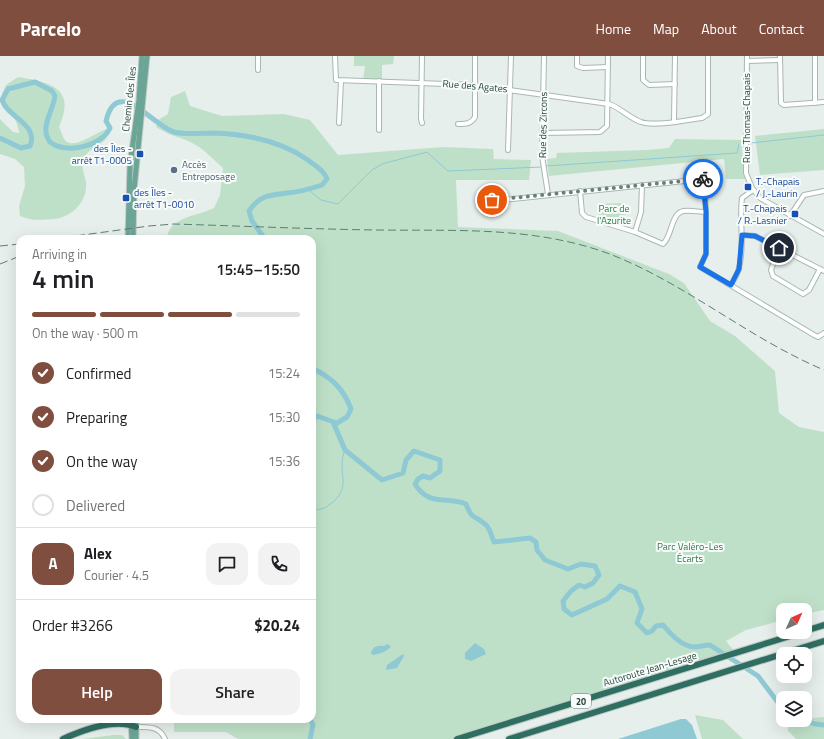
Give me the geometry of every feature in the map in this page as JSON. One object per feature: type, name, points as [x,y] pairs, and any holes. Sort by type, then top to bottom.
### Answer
[{"type":"highway","name":"Autoroute Jean-Lesage","points":[[812,629],[824,625]]},
{"type":"highway","name":"Autoroute Jean-Lesage","points":[[456,739],[780,639]]},
{"type":"highway","name":"20","points":[[509,739],[824,641]]},
{"type":"highway","points":[[63,739],[97,728],[112,725],[133,725]]},
{"type":"highway","points":[[97,728],[133,725]]},
{"type":"main road","name":"Chemin des Îles","points":[[141,102],[142,56]]},
{"type":"main road","name":"Chemin des Îles","points":[[128,235],[130,165],[139,117],[147,56]]},
{"type":"main road","name":"Chemin des Îles","points":[[133,235],[134,190],[139,117]]},
{"type":"main road","points":[[132,739],[133,725]]},
{"type":"main road","points":[[133,725],[136,739]]},
{"type":"street","points":[[258,56],[258,70]]},
{"type":"street","points":[[335,56],[336,80],[341,81],[339,123]]},
{"type":"street","points":[[422,56],[420,119],[422,123]]},
{"type":"street","points":[[458,124],[468,124],[473,122],[475,117],[473,85],[475,56]]},
{"type":"street","points":[[508,150],[511,56]]},
{"type":"street","name":"Rue des Zircons","points":[[544,56],[542,156],[548,194]]},
{"type":"street","points":[[577,56],[577,66],[583,68],[608,67]]},
{"type":"street","points":[[543,133],[600,132],[607,126],[609,104],[608,56]]},
{"type":"street","points":[[643,56],[643,80],[649,86],[675,84]]},
{"type":"street","points":[[674,121],[675,56]]},
{"type":"street","name":"Rue des Agates","points":[[341,81],[421,82],[510,89],[609,104],[618,107],[640,122],[656,124],[702,118],[708,114],[708,56]]},
{"type":"street","points":[[815,56],[815,103]]},
{"type":"street","points":[[747,58],[780,58],[781,103],[784,105],[824,102]]},
{"type":"street","name":"Rue Thomas-Chapais","points":[[747,58],[746,173],[754,190],[760,198],[824,234]]},
{"type":"street","points":[[379,81],[379,130]]},
{"type":"street","points":[[483,202],[548,194],[704,179],[706,254],[700,267],[814,335],[818,337],[824,332]]},
{"type":"street","points":[[635,232],[641,212],[642,185]]},
{"type":"street","points":[[731,285],[739,269],[742,235],[740,212],[742,198],[754,190]]},
{"type":"street","points":[[580,191],[582,213],[586,217],[635,232],[663,244],[666,241],[676,214],[682,211],[706,212]]},
{"type":"street","points":[[790,216],[804,195],[824,191]]},
{"type":"street","points":[[742,235],[755,236],[779,248],[822,270],[809,290],[803,294],[773,276],[770,270],[779,248]]},
{"type":"street","points":[[133,725],[155,728],[163,734],[165,739]]},
{"type":"green space","points":[[354,56],[394,56],[393,64],[382,65],[382,81],[363,81],[365,66],[354,66]]},
{"type":"green space","points":[[18,77],[40,81],[50,85],[57,89],[62,95],[65,103],[64,114],[59,127],[64,139],[68,142],[73,143],[85,140],[107,129],[109,132],[105,140],[92,149],[84,158],[82,165],[86,189],[81,202],[72,212],[60,218],[36,220],[20,216],[19,206],[25,186],[24,167],[15,159],[0,154],[0,119],[13,132],[19,133],[16,122],[6,105],[2,94],[6,85]]},
{"type":"green space","name":"Parc Valéro-Les Écarts","points":[[185,91],[190,106],[222,116],[284,114],[310,120],[338,155],[443,147],[493,149],[494,159],[531,160],[529,180],[456,180],[458,227],[558,231],[669,274],[684,283],[710,321],[735,336],[775,371],[779,413],[799,427],[824,432],[824,610],[812,613],[812,603],[776,603],[776,622],[746,630],[726,641],[736,653],[457,739],[238,739],[226,732],[174,732],[174,723],[316,723],[316,235],[168,235],[173,226],[178,222],[214,208],[220,195],[223,168],[198,146],[168,134],[156,127],[158,120],[168,114],[171,97]]},
{"type":"green space","points":[[824,129],[824,170],[760,175],[755,136]]},
{"type":"green space","points":[[675,139],[741,140],[745,179],[726,179],[724,159],[549,176],[547,159],[556,158],[557,153],[669,148]]},
{"type":"green space","name":"Parc de l'Azurite","points":[[625,203],[625,213],[621,227],[598,219],[599,204]]},
{"type":"green space","points":[[695,715],[723,720],[743,739],[702,739]]},
{"type":"green space","points":[[824,717],[824,739],[796,739],[788,731],[788,727],[812,727],[812,718]]},
{"type":"green space","points":[[122,735],[126,739],[82,739]]},
{"type":"water","points":[[475,643],[484,649],[486,654],[471,661],[465,659],[465,653]]},
{"type":"water","points":[[388,644],[391,647],[384,652],[374,655],[371,654],[373,649],[376,647]]},
{"type":"water","points":[[403,654],[404,656],[397,668],[386,670],[387,665]]},
{"type":"water","points":[[681,719],[686,719],[692,725],[697,739],[618,739]]},
{"type":"waterway","points":[[0,138],[21,148],[30,146],[32,138],[27,127],[10,112],[2,100],[8,89],[35,82],[52,91],[55,96],[46,125],[46,131],[50,142],[57,146],[65,148],[83,147],[100,140],[110,128],[106,121],[111,108],[118,102],[127,102],[165,128],[174,132],[238,135],[275,143],[298,153],[322,171],[327,179],[322,185],[300,191],[270,195],[257,202],[249,211],[252,221],[262,235]]},
{"type":"waterway","points":[[751,143],[824,135]]},
{"type":"waterway","points":[[546,166],[737,153],[739,144]]},
{"type":"waterway","points":[[310,189],[311,192],[321,200],[338,204],[372,170],[382,164],[427,152],[448,171],[541,167]]},
{"type":"waterway","points":[[316,370],[336,384],[344,395],[351,409],[347,417],[337,423],[317,416],[316,417]]},
{"type":"waterway","points":[[333,422],[345,450],[382,480],[403,473],[406,460],[414,451],[440,460],[440,471],[430,478],[423,476],[418,479],[415,484],[426,496],[438,500],[466,504],[468,510],[473,516],[488,527],[494,542],[530,538],[536,542],[537,550],[545,560],[568,569],[581,564],[595,566],[599,575],[593,583],[585,587],[579,585],[571,591],[563,601],[564,609],[572,615],[607,599],[620,586],[635,592],[642,609],[637,623],[647,633],[652,631],[656,626],[663,625],[677,639],[689,646],[694,647],[710,645],[758,676],[776,700]]},
{"type":"waterway","points":[[316,509],[325,508],[337,498],[341,492],[343,485],[342,465],[345,450]]},
{"type":"waterway","points":[[310,739],[313,725],[312,723]]},
{"type":"waterway","points":[[812,723],[824,725]]},
{"type":"railway","points":[[83,235],[174,224],[351,230],[493,232],[550,238],[579,244],[607,253],[635,265],[663,279],[769,342],[824,370]]},
{"type":"railway","points":[[0,246],[16,244]]},
{"type":"railway","points":[[0,264],[16,258]]},
{"type":"way so far","points":[[492,200],[703,179]]},
{"type":"place","name":"des Îles - arrêt T1-0005","points":[[140,154]]},
{"type":"place","name":"Accès Entreposage","points":[[174,170]]},
{"type":"place","name":"T.-Chapais / J.-Laurin","points":[[748,187]]},
{"type":"place","name":"des Îles - arrêt T1-0010","points":[[126,198]]},
{"type":"place","name":"T.-Chapais / R.-Lasnier","points":[[795,214]]},
{"type":"route","points":[[703,179],[706,212],[706,254],[700,267],[731,285],[739,269],[742,235],[755,236],[779,248]]}]
